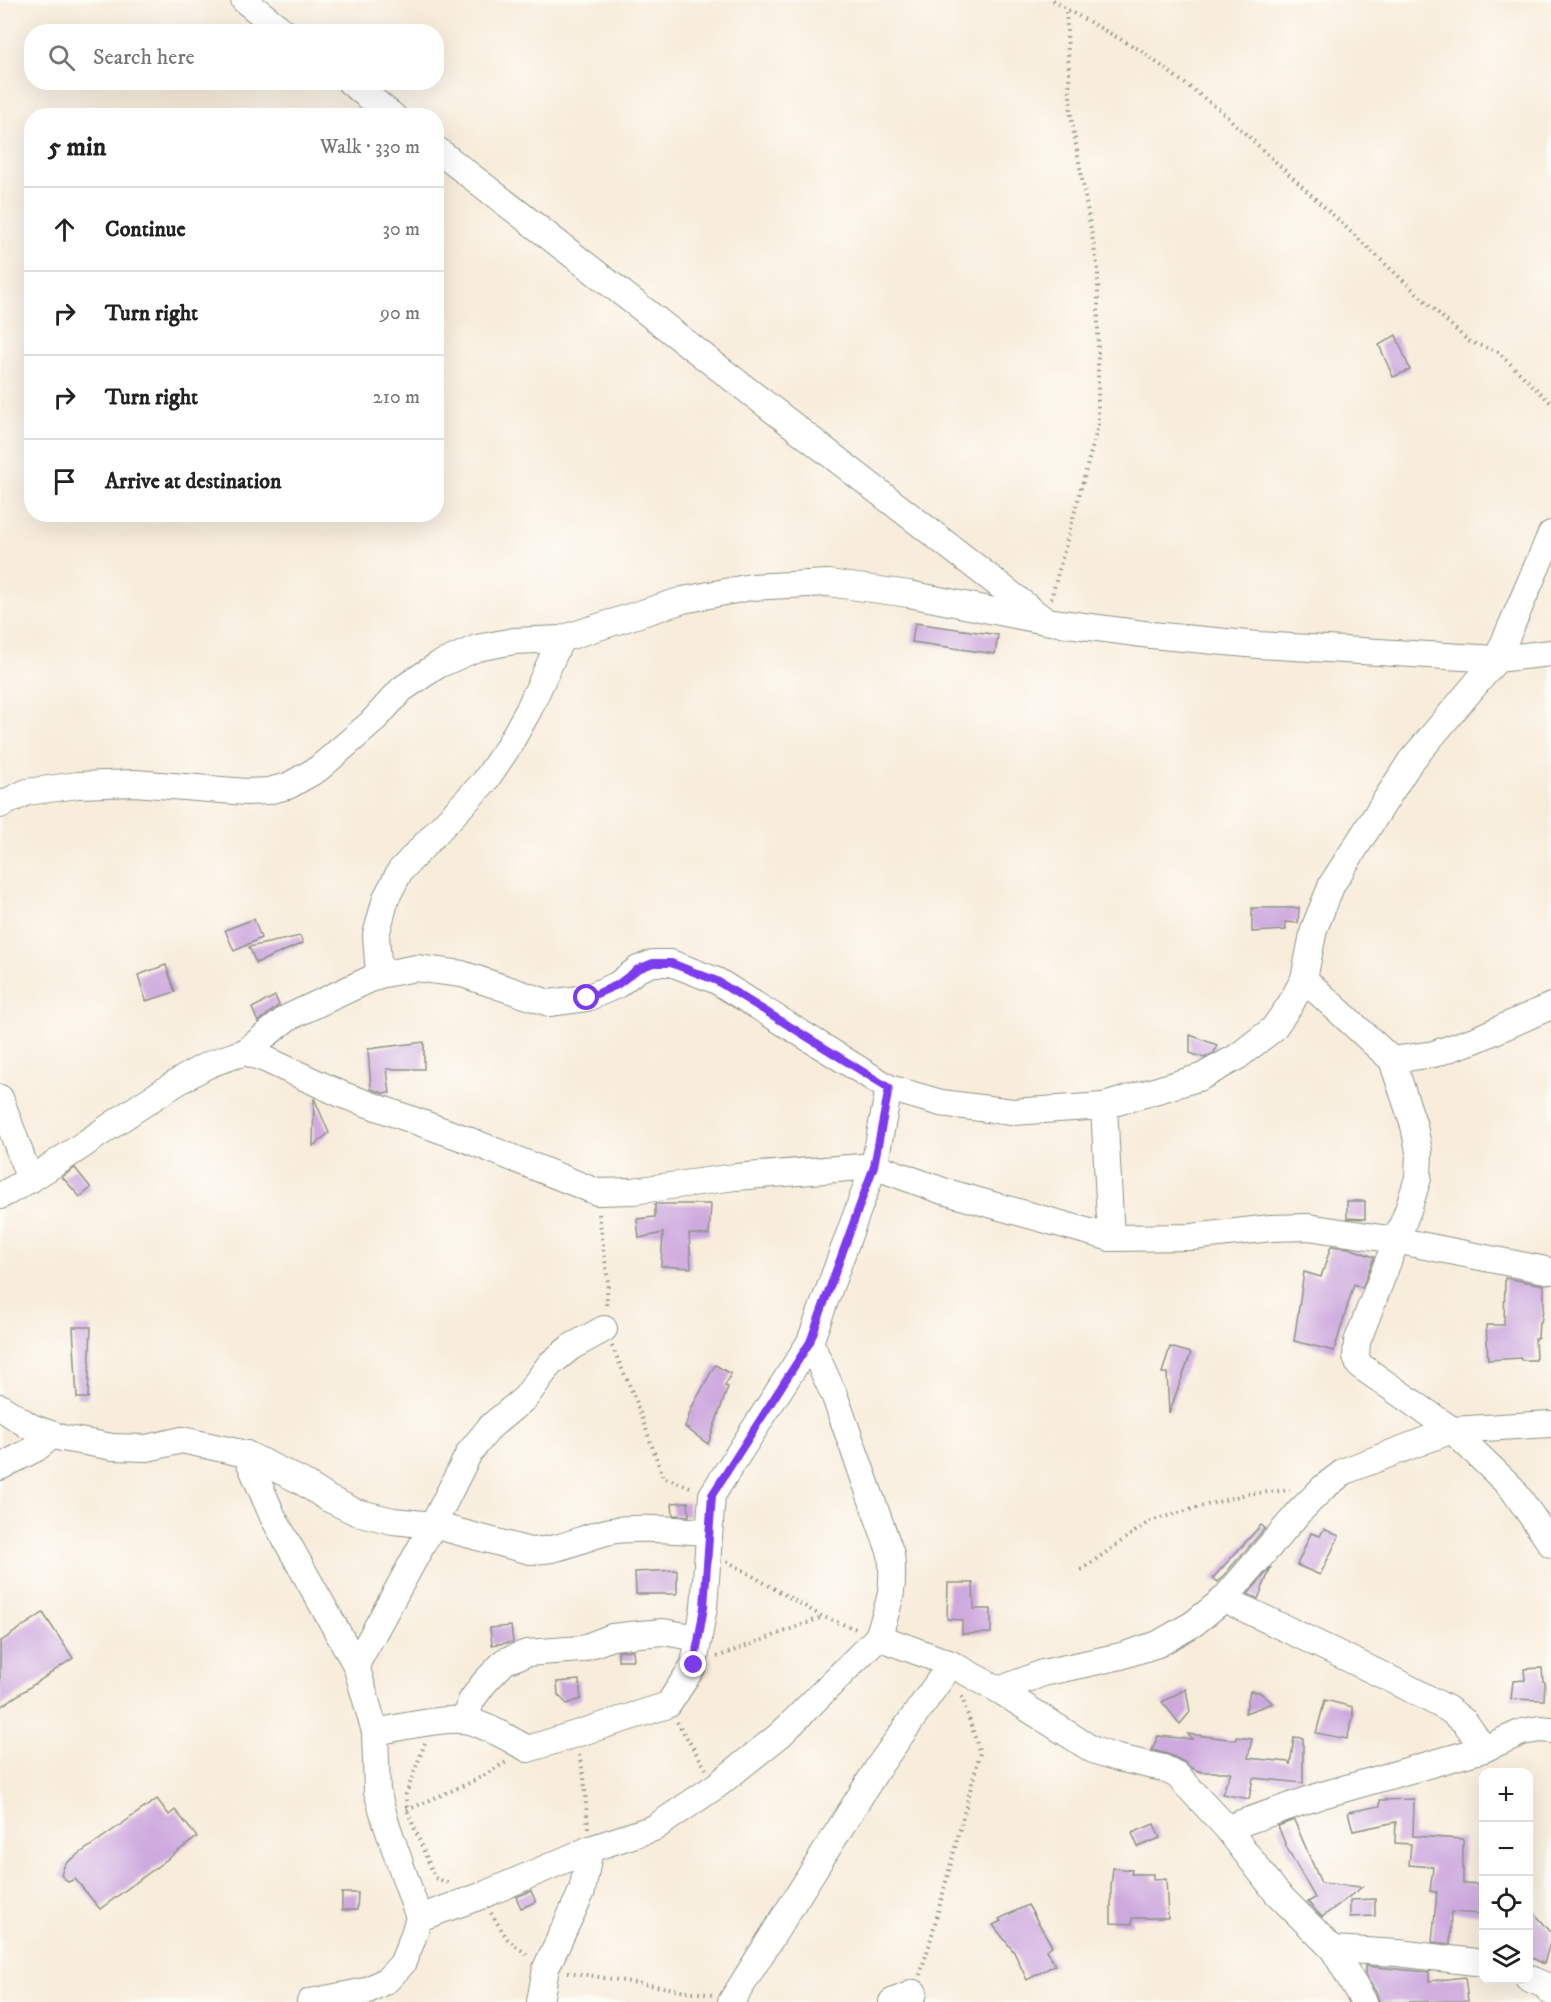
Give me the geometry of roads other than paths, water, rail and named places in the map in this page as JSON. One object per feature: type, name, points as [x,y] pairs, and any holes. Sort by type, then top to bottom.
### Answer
[{"type":"street","points":[[244,0],[274,24]]},
{"type":"street","points":[[360,90],[383,108]]},
{"type":"street","points":[[444,155],[1045,621]]},
{"type":"street","points":[[0,1196],[30,1180],[117,1121],[204,1068],[245,1052],[287,1018],[379,975],[417,968],[462,974],[549,1003],[587,998],[617,985],[638,969],[653,963],[671,963],[717,981],[889,1088],[941,1103],[1012,1112],[1104,1106],[1201,1077],[1237,1057],[1273,1029],[1290,1005],[1304,980],[1314,929],[1332,884],[1410,762],[1497,659],[1551,534]]},
{"type":"street","points":[[0,805],[27,792],[78,785],[135,783],[246,792],[268,791],[288,786],[318,769],[371,723],[402,689],[438,665],[477,648],[514,641],[561,639],[683,600],[751,586],[828,583],[909,594],[1045,621],[1151,635],[1258,645],[1497,659],[1551,653]]},
{"type":"street","points":[[379,975],[376,950],[378,927],[386,898],[400,871],[485,781],[508,747],[528,711],[561,639]]},
{"type":"street","points":[[1304,980],[1392,1060],[1414,1126],[1419,1151],[1418,1178],[1408,1210],[1357,1342],[1356,1356],[1359,1365],[1452,1430],[1512,1488],[1551,1544]]},
{"type":"street","points":[[1392,1060],[1434,1054],[1477,1039],[1551,1006]]},
{"type":"street","points":[[245,1052],[343,1095],[463,1138],[597,1192],[633,1191],[735,1177],[874,1166],[943,1191],[1111,1238],[1192,1237],[1271,1228],[1308,1227],[1395,1240],[1551,1271]]},
{"type":"street","points":[[375,1732],[452,1719],[466,1720],[528,1749],[668,1705],[694,1665],[704,1607],[712,1495],[810,1342],[874,1166],[889,1088]]},
{"type":"street","points":[[0,1098],[30,1180]]},
{"type":"street","points":[[1104,1106],[1111,1238]]},
{"type":"street","points":[[356,1665],[433,1525],[469,1453],[491,1426],[525,1398],[550,1364],[572,1347],[604,1329]]},
{"type":"street","points":[[419,1918],[481,1896],[590,1849],[654,1828],[716,1786],[781,1734],[878,1637],[891,1598],[893,1575],[891,1554],[835,1397],[810,1342]]},
{"type":"street","points":[[0,1407],[31,1428],[53,1435],[113,1447],[147,1448],[182,1440],[246,1454],[267,1463],[356,1512],[393,1521],[433,1525],[530,1551],[546,1551],[563,1547],[611,1531],[634,1530],[709,1541]]},
{"type":"street","points":[[999,1690],[1043,1673],[1121,1656],[1158,1644],[1193,1624],[1224,1599],[1300,1511],[1346,1471],[1452,1430],[1551,1424]]},
{"type":"street","points":[[0,1467],[37,1448],[53,1435]]},
{"type":"street","points":[[246,1454],[273,1517],[356,1665],[375,1732],[377,1791],[397,1817],[419,1918],[402,1964],[387,1980],[366,1991],[310,2002]]},
{"type":"street","points":[[1224,1599],[1448,1709],[1464,1722],[1484,1749]]},
{"type":"street","points":[[466,1720],[471,1701],[484,1683],[505,1661],[527,1653],[581,1649],[612,1637],[639,1634],[663,1632],[699,1638]]},
{"type":"street","points":[[878,1637],[951,1664],[999,1690],[1094,1750],[1163,1768],[1177,1775],[1227,1828],[1276,1892],[1333,1949],[1364,2002]]},
{"type":"street","points":[[732,2000],[879,1766],[951,1664]]},
{"type":"street","points":[[1227,1828],[1322,1795],[1484,1749],[1521,1732],[1551,1730]]},
{"type":"street","points":[[540,2002],[546,1968],[582,1891],[590,1849]]},
{"type":"street","points":[[1333,1949],[1398,1953],[1479,1962]]},
{"type":"street","points":[[1533,1980],[1544,1985],[1551,1992]]}]
